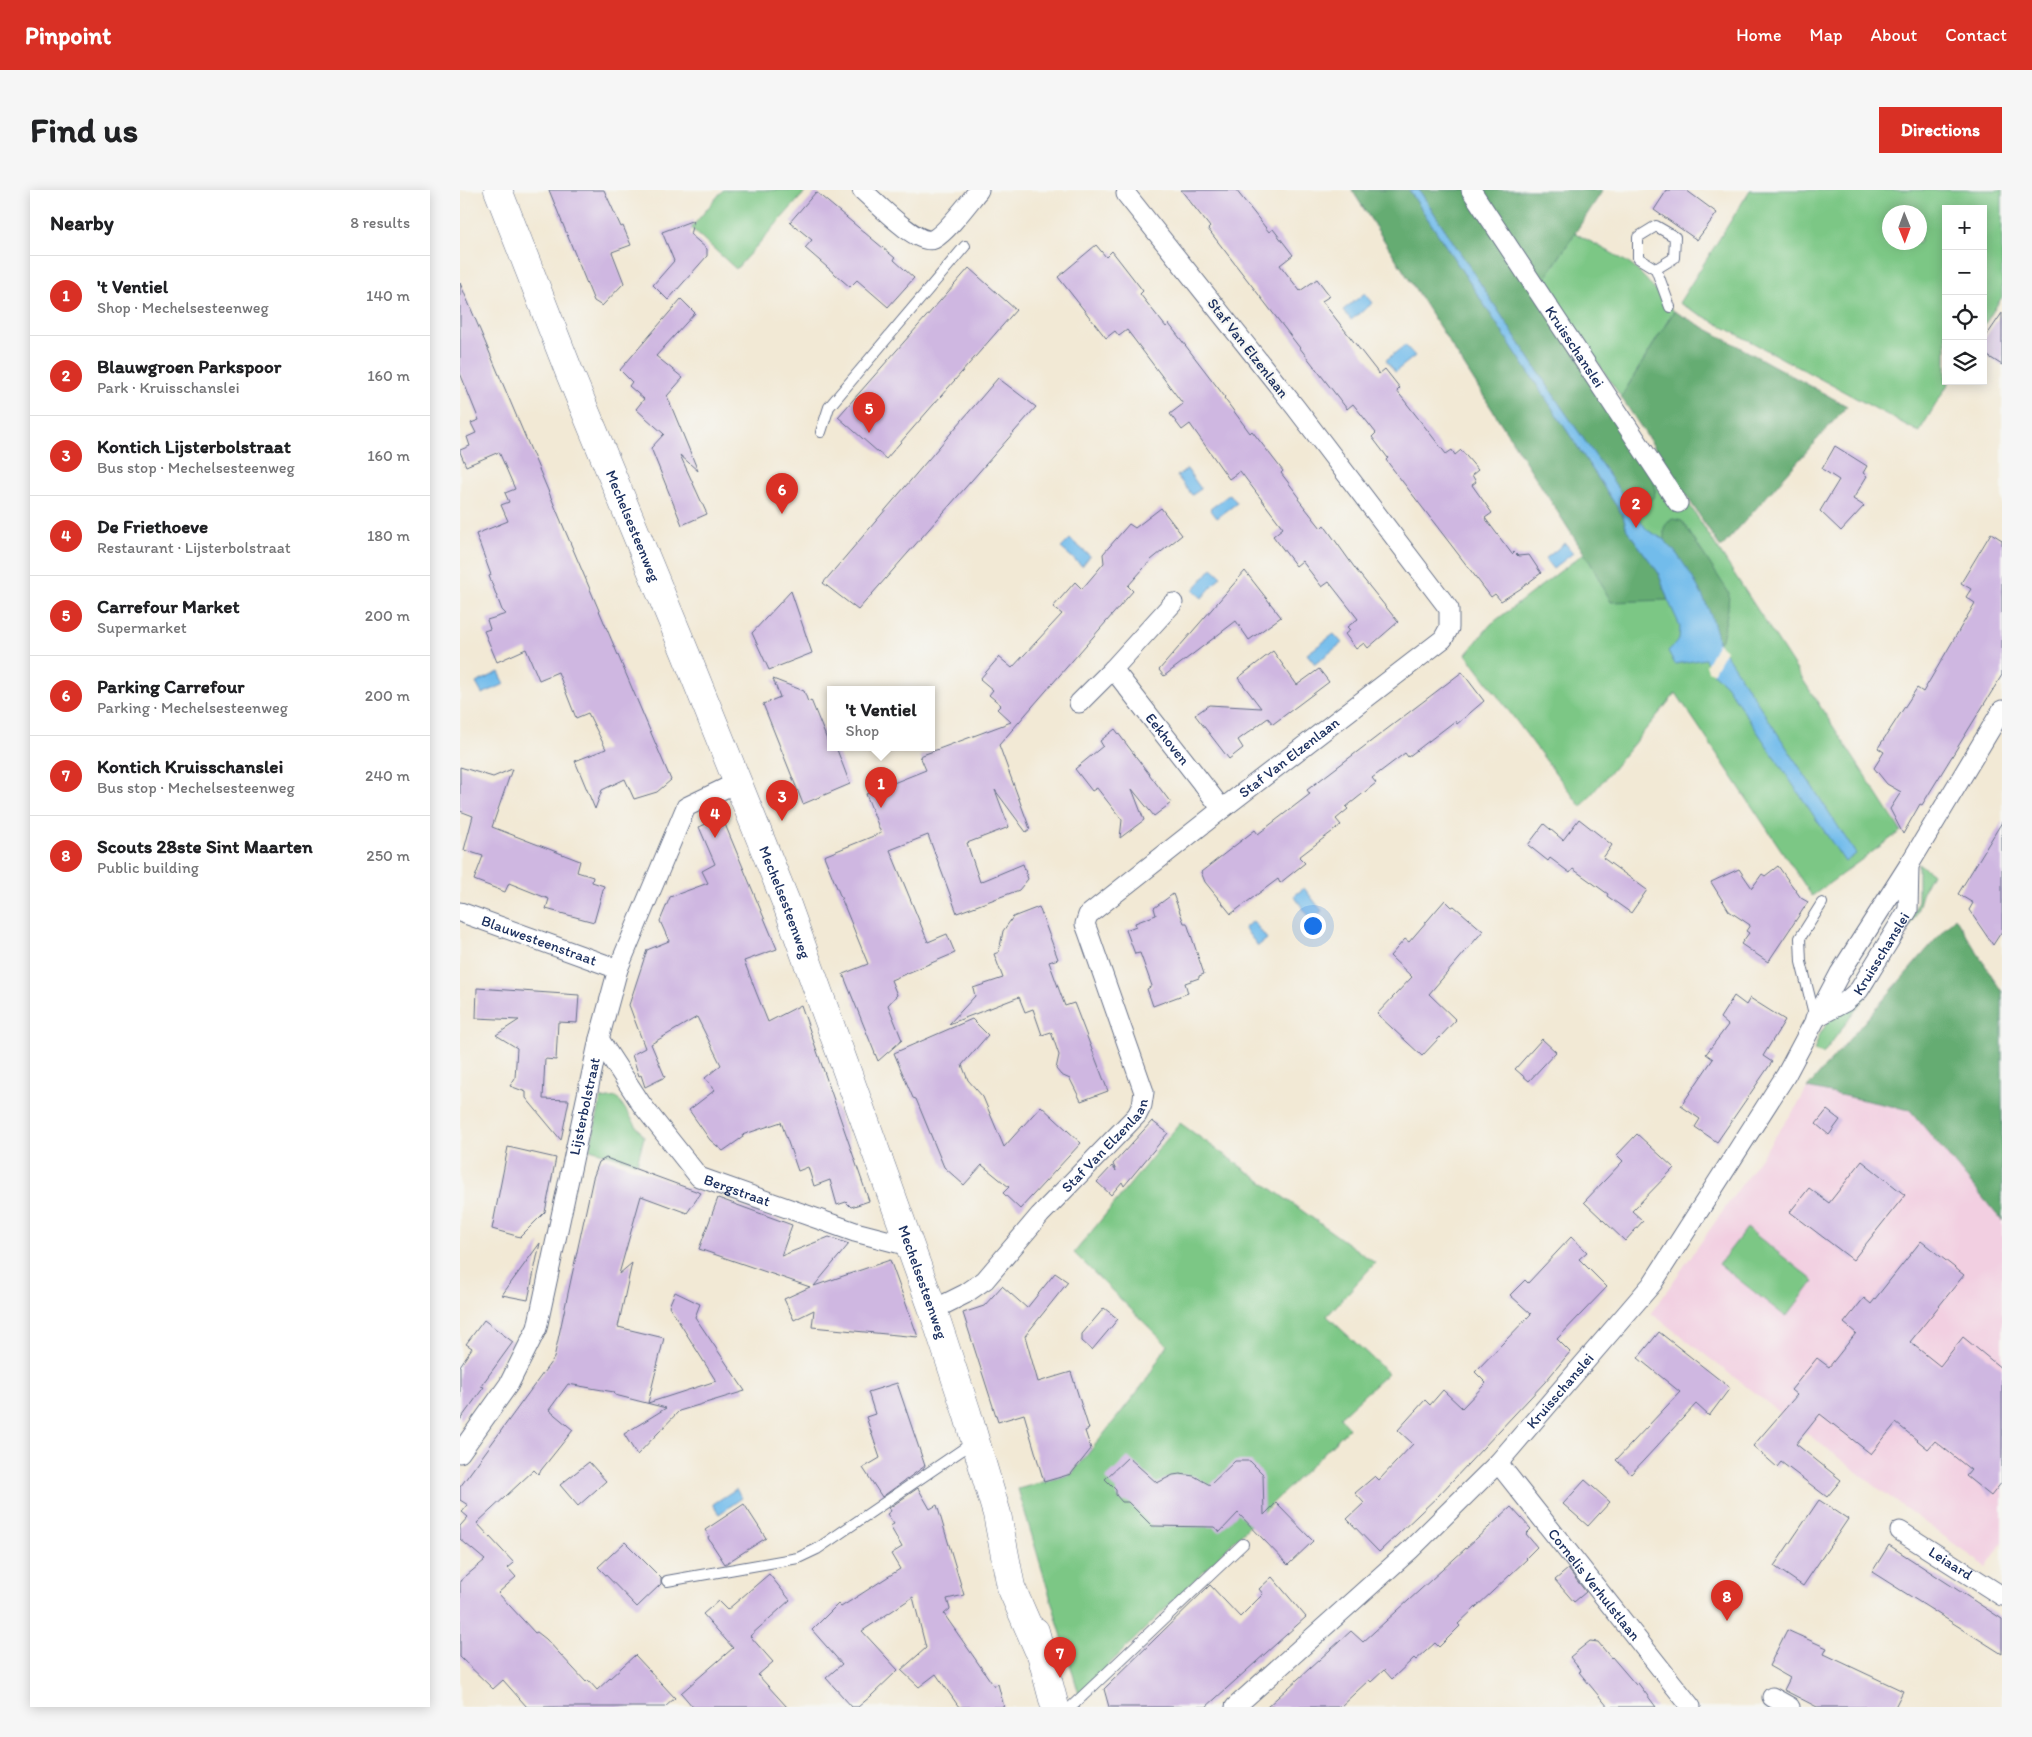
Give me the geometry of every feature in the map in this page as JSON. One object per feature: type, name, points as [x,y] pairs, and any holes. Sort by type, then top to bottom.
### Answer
[{"type":"street","name":"Mechelsesteenweg","points":[[498,190],[570,374],[787,905],[933,1310],[976,1441],[997,1514],[1011,1587],[1038,1648],[1055,1707]]},
{"type":"street","points":[[862,190],[915,236],[926,241],[932,240],[944,230],[980,190]]},
{"type":"street","name":"Kruisschanslei","points":[[1471,190],[1678,503]]},
{"type":"street","name":"Staf Van Elzenlaan","points":[[933,1310],[965,1294],[985,1280],[1040,1215],[1137,1115],[1142,1105],[1144,1092],[1085,924],[1088,915],[1443,639],[1449,628],[1450,609],[1296,408],[1126,194]]},
{"type":"street","points":[[1079,703],[1173,603]]},
{"type":"street","name":"Eekhoven","points":[[1113,669],[1222,809]]},
{"type":"street","name":"Kruisschanslei","points":[[1235,1707],[1410,1550],[1498,1463],[1652,1284],[1786,1075],[1840,973],[1909,865],[2002,710]]},
{"type":"street","name":"Lijsterbolstraat","points":[[460,1453],[509,1384],[538,1328],[599,1039],[618,969],[686,807],[738,782]]},
{"type":"street","name":"Kruisschanslei","points":[[1815,1018],[1845,1002],[1859,990],[1908,910],[1909,865]]},
{"type":"street","name":"Blauwesteenstraat","points":[[460,912],[618,969]]},
{"type":"street","name":"Bergstraat","points":[[599,1039],[642,1105],[699,1177],[855,1232],[909,1246]]},
{"type":"street","name":"Cornelis Verhulstlaan","points":[[1498,1463],[1691,1707]]},
{"type":"street","name":"Leiaard","points":[[1900,1531],[2002,1596]]},
{"type":"street","points":[[1772,1697],[1790,1707]]},
{"type":"lane","points":[[1656,269],[1674,258],[1675,237],[1656,226],[1638,237],[1638,258],[1656,269],[1670,307]]},
{"type":"lane","points":[[821,432],[829,408],[965,246]]},
{"type":"lane","points":[[1815,1018],[1801,962],[1800,938],[1822,903]]},
{"type":"lane","points":[[667,1580],[798,1558],[817,1548],[976,1441]]},
{"type":"lane","points":[[1071,1707],[1243,1544]]},
{"type":"shaded area","points":[[1807,1088],[1910,1110],[2002,1221],[2002,1543],[1986,1567],[1879,1489],[1651,1313],[1799,1103]]},
{"type":"green space","points":[[723,190],[807,190],[736,269],[691,228]]},
{"type":"green space","points":[[1352,190],[1471,190],[1677,503],[1687,501],[1901,831],[1812,896],[1676,693],[1581,807],[1466,654],[1491,624],[1584,553]]},
{"type":"green space","points":[[1352,190],[1409,190],[1623,516],[1627,530],[1658,572],[1668,600],[1611,602],[1591,564]]},
{"type":"green space","points":[[1419,190],[1469,190],[1652,473],[1655,493],[1643,508],[1630,506],[1562,408]]},
{"type":"green space","points":[[1482,190],[1603,190],[1543,282]]},
{"type":"green space","points":[[1750,190],[2002,190],[2002,297],[1987,321],[1987,205],[1942,205],[1942,385],[1948,385],[1919,432],[1679,303]]},
{"type":"green space","points":[[1575,233],[1629,263],[1674,311],[1621,397],[1543,282]]},
{"type":"green space","points":[[1674,311],[1847,406],[1721,548],[1621,397]]},
{"type":"green space","points":[[1673,519],[1682,521],[1729,593],[1722,640],[1718,642],[1711,617],[1704,603],[1680,562],[1664,540],[1664,528],[1668,521]]},
{"type":"green space","points":[[1918,863],[1932,873],[1924,888],[1916,915],[1899,943],[1896,942],[1913,915],[1918,900]]},
{"type":"green space","points":[[1955,917],[2002,992],[2002,1221],[1910,1110],[1807,1088]]},
{"type":"green space","points":[[1871,982],[1875,984],[1823,1054],[1814,1051],[1819,1036],[1827,1023]]},
{"type":"green space","points":[[617,1097],[644,1137],[637,1163],[590,1149],[601,1099]]},
{"type":"green space","points":[[1180,1123],[1375,1263],[1327,1316],[1388,1373],[1340,1417],[1349,1428],[1079,1694],[1018,1489],[1072,1474],[1145,1382],[1167,1345],[1074,1253]]},
{"type":"green space","points":[[1747,1228],[1814,1281],[1786,1317],[1719,1264]]},
{"type":"water","points":[[1409,190],[1419,190],[1562,408],[1647,530],[1664,540],[1673,549],[1690,573],[1705,602],[1716,630],[1718,642],[1856,854],[1845,862],[1726,685],[1712,672],[1705,659],[1675,664],[1668,651],[1679,640],[1680,626],[1658,572],[1627,530],[1623,516]]},
{"type":"water","points":[[1365,293],[1373,303],[1351,320],[1343,310]]},
{"type":"water","points":[[1405,345],[1415,356],[1395,372],[1386,360]]},
{"type":"water","points":[[1187,469],[1201,489],[1192,495],[1177,476]]},
{"type":"water","points":[[1230,494],[1237,503],[1217,518],[1210,509]]},
{"type":"water","points":[[1070,539],[1090,556],[1082,566],[1061,548]]},
{"type":"water","points":[[1565,543],[1573,553],[1553,569],[1545,559]]},
{"type":"water","points":[[1212,568],[1221,576],[1202,598],[1193,590]]},
{"type":"water","points":[[1334,634],[1342,643],[1315,664],[1307,654]]},
{"type":"water","points":[[499,672],[505,684],[482,694],[476,683]]},
{"type":"water","points":[[1304,888],[1322,911],[1311,919],[1294,896]]},
{"type":"water","points":[[1253,921],[1267,939],[1258,946],[1244,928]]},
{"type":"water","points":[[736,1489],[742,1498],[719,1514],[713,1504]]},
{"type":"pier","points":[[1718,643],[1726,650],[1713,673],[1708,671],[1706,665]]},
{"type":"building","points":[[549,190],[604,190],[621,227],[623,226],[631,245],[612,252],[624,283],[602,306],[594,301]]},
{"type":"building","points":[[1181,190],[1236,190],[1269,232],[1273,229],[1293,255],[1280,265],[1300,291],[1317,279],[1330,296],[1322,301],[1379,374],[1385,369],[1400,388],[1397,391],[1446,454],[1452,450],[1455,455],[1461,450],[1478,470],[1472,475],[1476,482],[1472,485],[1492,513],[1485,518],[1512,554],[1514,552],[1518,556],[1529,555],[1541,573],[1501,601],[1495,594],[1491,597],[1386,460],[1388,458],[1372,437],[1376,433],[1353,404],[1347,409],[1208,229],[1210,227]]},
{"type":"building","points":[[1667,190],[1686,190],[1717,213],[1697,240],[1654,210]]},
{"type":"building","points":[[816,192],[895,258],[894,260],[914,278],[888,307],[857,280],[850,287],[805,248],[812,240],[790,222]]},
{"type":"building","points":[[694,220],[690,234],[707,249],[707,256],[668,300],[653,285],[674,261],[662,232]]},
{"type":"building","points":[[1096,245],[1106,257],[1112,251],[1143,291],[1140,294],[1166,327],[1169,324],[1250,433],[1252,431],[1283,471],[1281,473],[1300,498],[1298,499],[1321,528],[1324,525],[1357,571],[1398,622],[1368,648],[1364,643],[1356,649],[1345,634],[1350,630],[1347,627],[1358,619],[1329,582],[1322,587],[1302,561],[1296,566],[1273,536],[1283,528],[1240,471],[1229,479],[1190,424],[1182,430],[1170,414],[1183,404],[1127,330],[1119,336],[1115,331],[1106,338],[1058,277]]},
{"type":"building","points":[[969,268],[1016,310],[886,459],[838,417]]},
{"type":"building","points":[[460,283],[671,780],[657,792],[634,799],[625,779],[602,790],[595,809],[575,761],[606,749],[588,713],[576,718],[558,672],[539,680],[526,649],[497,662],[484,631],[490,629],[487,620],[506,614],[502,610],[489,576],[491,575],[476,534],[508,521],[501,505],[509,502],[505,493],[515,489],[499,452],[466,466],[460,452],[460,450],[470,446],[467,437],[476,433],[471,423],[479,420],[460,373]]},
{"type":"building","points":[[681,299],[695,313],[656,356],[683,378],[667,396],[698,471],[680,455],[707,514],[682,525],[651,448],[664,434],[636,409],[644,399],[629,386],[632,382],[620,370]]},
{"type":"building","points":[[2002,313],[2002,365],[1987,356],[1987,335]]},
{"type":"building","points":[[998,378],[1036,407],[858,610],[823,583]]},
{"type":"building","points":[[1835,446],[1867,466],[1863,473],[1867,476],[1853,499],[1864,506],[1841,531],[1820,511],[1839,480],[1822,469]]},
{"type":"building","points":[[1161,508],[1182,535],[1151,560],[1128,586],[1133,591],[999,745],[1030,829],[1026,832],[995,790],[1009,827],[967,843],[980,882],[1023,864],[1028,879],[1019,890],[957,913],[928,835],[890,850],[928,942],[947,934],[955,953],[891,980],[897,995],[888,1005],[902,1040],[878,1061],[843,974],[868,964],[824,856],[881,833],[866,794],[926,770],[920,756],[1011,722],[997,709],[1001,705],[989,695],[993,690],[980,679],[999,657],[1012,668],[1062,614],[1053,607],[1075,582],[1082,589],[1104,563],[1103,554],[1129,524],[1135,528]]},
{"type":"building","points":[[1991,533],[2002,540],[2002,675],[1903,834],[1890,809],[1901,792],[1887,784],[1874,768],[1884,752],[1878,748],[1917,688],[1923,692],[1975,603],[1966,597],[1971,589],[1961,583]]},
{"type":"building","points":[[1245,571],[1281,617],[1249,640],[1236,621],[1164,676],[1159,670]]},
{"type":"building","points":[[791,591],[812,653],[769,670],[752,633]]},
{"type":"building","points":[[1273,651],[1297,685],[1319,669],[1329,682],[1273,724],[1268,718],[1238,740],[1243,748],[1229,759],[1195,715],[1209,705],[1261,708],[1238,678]]},
{"type":"building","points":[[1462,672],[1484,701],[1457,724],[1455,721],[1408,757],[1405,753],[1372,778],[1376,783],[1346,807],[1348,809],[1336,819],[1341,825],[1299,857],[1305,863],[1280,883],[1278,879],[1231,914],[1205,882],[1201,872],[1255,830],[1258,834],[1310,794],[1307,790]]},
{"type":"building","points":[[773,679],[804,691],[808,702],[811,700],[827,740],[827,751],[838,751],[850,784],[803,804],[763,704],[780,697]]},
{"type":"building","points":[[1115,729],[1171,803],[1154,816],[1132,789],[1144,820],[1120,838],[1122,820],[1097,788],[1092,791],[1075,769],[1103,746],[1100,741]]},
{"type":"building","points":[[460,767],[493,777],[512,769],[492,827],[580,861],[577,872],[593,877],[592,882],[604,886],[594,922],[546,909],[549,899],[509,883],[505,892],[474,880],[483,856],[464,850],[473,816],[460,811]]},
{"type":"building","points":[[722,817],[777,949],[744,961],[768,1022],[801,1005],[869,1201],[851,1207],[846,1202],[837,1205],[830,1180],[814,1186],[808,1167],[798,1171],[781,1122],[742,1135],[743,1137],[723,1151],[710,1140],[689,1110],[715,1090],[705,1078],[721,1065],[697,1017],[651,1044],[665,1077],[645,1087],[641,1075],[639,1076],[632,1055],[645,1048],[629,1005],[647,950],[669,941],[660,921],[670,897],[708,883],[702,871],[715,864],[699,827]]},
{"type":"building","points":[[1579,819],[1612,845],[1603,858],[1647,890],[1631,913],[1573,869],[1570,873],[1550,858],[1548,861],[1528,845],[1544,824],[1563,840]]},
{"type":"building","points":[[2002,822],[2002,931],[1993,945],[1969,910],[1973,903],[1958,894]]},
{"type":"building","points":[[1778,866],[1801,898],[1808,902],[1768,962],[1741,944],[1749,933],[1746,931],[1750,925],[1729,911],[1711,882],[1739,869],[1752,888],[1762,874],[1765,876]]},
{"type":"building","points":[[1173,894],[1184,923],[1187,923],[1204,974],[1185,983],[1188,993],[1153,1006],[1147,989],[1152,986],[1140,953],[1135,954],[1126,930],[1136,926],[1135,923],[1156,915],[1154,908]]},
{"type":"building","points":[[1445,900],[1483,931],[1429,994],[1456,1020],[1422,1056],[1377,1014],[1412,977],[1390,956],[1405,939],[1409,942]]},
{"type":"building","points":[[1039,907],[1058,959],[1049,962],[1065,1006],[1074,1003],[1108,1091],[1081,1101],[1070,1079],[1061,1075],[1056,1069],[1059,1055],[1051,1032],[1042,1035],[1033,1009],[1025,1012],[1019,997],[949,1024],[975,996],[973,988],[1003,978],[994,954],[999,952],[1003,931],[1013,917]]},
{"type":"building","points":[[477,988],[579,995],[577,1023],[558,1022],[556,1060],[545,1059],[543,1099],[569,1100],[561,1140],[526,1098],[526,1092],[510,1086],[515,1078],[517,1048],[496,1035],[519,1020],[476,1018]]},
{"type":"building","points":[[1734,996],[1746,1005],[1750,998],[1785,1020],[1763,1056],[1772,1062],[1717,1142],[1695,1127],[1700,1119],[1681,1106],[1713,1059],[1706,1054],[1728,1025],[1720,1018]]},
{"type":"building","points":[[972,1019],[988,1035],[962,1065],[968,1080],[983,1097],[1004,1147],[1041,1106],[1081,1143],[1020,1209],[1003,1193],[1009,1187],[982,1165],[964,1185],[944,1167],[916,1099],[913,1098],[894,1053]]},
{"type":"building","points":[[1542,1039],[1556,1052],[1529,1081],[1515,1069]]},
{"type":"building","points":[[1827,1110],[1840,1120],[1829,1135],[1816,1124]]},
{"type":"building","points":[[1152,1121],[1168,1133],[1124,1186],[1122,1182],[1111,1195],[1097,1182],[1112,1166],[1116,1171],[1113,1164]]},
{"type":"building","points":[[1637,1134],[1674,1168],[1632,1211],[1643,1221],[1625,1241],[1584,1202],[1623,1161],[1617,1155]]},
{"type":"building","points":[[508,1147],[556,1158],[545,1212],[520,1237],[492,1229]]},
{"type":"building","points":[[606,1158],[701,1193],[687,1213],[641,1196],[619,1274],[632,1263],[618,1327],[664,1338],[648,1403],[716,1381],[669,1306],[675,1292],[700,1304],[695,1317],[745,1391],[679,1411],[637,1455],[624,1434],[666,1408],[615,1395],[614,1392],[568,1384],[549,1410],[573,1430],[538,1474],[534,1470],[477,1523],[514,1563],[508,1568],[516,1577],[498,1593],[535,1633],[537,1632],[546,1639],[586,1682],[588,1680],[597,1690],[635,1655],[675,1698],[665,1707],[527,1707],[503,1680],[493,1689],[460,1657],[460,1581],[485,1560],[460,1539],[460,1526],[468,1517],[462,1512],[468,1505],[460,1500],[460,1487],[554,1358],[593,1178],[599,1162]]},
{"type":"building","points":[[1862,1161],[1905,1195],[1853,1260],[1790,1212],[1809,1188],[1829,1203]]},
{"type":"building","points":[[718,1198],[792,1225],[781,1256],[829,1237],[849,1244],[814,1286],[890,1260],[918,1337],[812,1327],[814,1310],[794,1320],[784,1299],[810,1287],[699,1249]]},
{"type":"building","points":[[1571,1237],[1587,1252],[1579,1259],[1607,1287],[1557,1339],[1570,1352],[1545,1382],[1438,1496],[1379,1552],[1347,1519],[1364,1503],[1355,1493],[1375,1476],[1379,1480],[1413,1444],[1398,1430],[1425,1400],[1430,1405],[1443,1390],[1462,1408],[1486,1383],[1475,1372],[1531,1314],[1510,1295],[1525,1280],[1528,1283]]},
{"type":"building","points":[[1921,1241],[1964,1275],[1910,1342],[1940,1366],[1963,1337],[2002,1369],[2002,1482],[1991,1496],[1966,1476],[1971,1470],[1935,1441],[1928,1449],[1896,1423],[1871,1454],[1820,1414],[1796,1444],[1841,1480],[1827,1497],[1781,1462],[1777,1467],[1753,1446],[1797,1395],[1791,1390],[1817,1358],[1829,1367],[1856,1333],[1844,1323],[1864,1298],[1871,1304]]},
{"type":"building","points":[[540,1243],[528,1300],[502,1295]]},
{"type":"building","points":[[1055,1273],[1068,1282],[1025,1336],[1038,1382],[1071,1372],[1089,1429],[1085,1431],[1091,1449],[1071,1474],[1044,1482],[1024,1414],[998,1422],[963,1313],[984,1306],[1002,1286],[1027,1308]]},
{"type":"building","points":[[1104,1308],[1118,1319],[1092,1350],[1082,1341],[1082,1334]]},
{"type":"building","points":[[484,1320],[513,1342],[481,1386],[484,1387],[460,1420],[460,1366],[472,1348],[466,1344]]},
{"type":"building","points":[[1659,1332],[1730,1388],[1709,1416],[1696,1404],[1631,1474],[1616,1460],[1680,1392],[1638,1358]]},
{"type":"building","points":[[897,1383],[925,1466],[882,1497],[863,1468],[880,1458],[866,1417],[875,1414],[868,1392]]},
{"type":"building","points":[[1128,1457],[1157,1483],[1173,1475],[1180,1474],[1194,1476],[1210,1485],[1235,1461],[1250,1461],[1263,1474],[1264,1515],[1276,1503],[1313,1541],[1288,1565],[1238,1513],[1220,1532],[1214,1527],[1152,1526],[1128,1502],[1122,1502],[1116,1495],[1116,1490],[1105,1479]]},
{"type":"building","points":[[589,1462],[606,1481],[578,1506],[560,1485]]},
{"type":"building","points":[[1585,1480],[1610,1502],[1588,1526],[1563,1504]]},
{"type":"building","points":[[918,1488],[930,1509],[937,1505],[964,1595],[947,1599],[950,1609],[944,1614],[994,1686],[998,1684],[1004,1707],[959,1707],[936,1674],[919,1687],[901,1670],[926,1648],[913,1597],[862,1631],[898,1670],[871,1696],[858,1707],[852,1707],[826,1678],[842,1664],[812,1630],[838,1604],[841,1607],[900,1569],[891,1554],[902,1547],[890,1526],[894,1524],[887,1514],[891,1511],[889,1508]]},
{"type":"building","points":[[1819,1500],[1848,1519],[1803,1586],[1774,1566]]},
{"type":"building","points":[[744,1504],[766,1538],[725,1564],[705,1530]]},
{"type":"building","points":[[1511,1507],[1531,1529],[1526,1534],[1537,1547],[1527,1559],[1458,1624],[1460,1626],[1439,1647],[1435,1643],[1416,1660],[1414,1658],[1392,1679],[1384,1670],[1371,1682],[1369,1680],[1340,1707],[1267,1707],[1351,1631],[1363,1642]]},
{"type":"building","points":[[625,1542],[661,1578],[661,1584],[637,1607],[598,1567]]},
{"type":"building","points":[[1889,1545],[2002,1619],[2002,1654],[1872,1572]]},
{"type":"building","points":[[1568,1569],[1586,1592],[1574,1602],[1555,1580]]},
{"type":"building","points":[[769,1574],[790,1600],[750,1636],[773,1662],[758,1675],[787,1707],[693,1707],[681,1693],[733,1648],[703,1614],[718,1601],[727,1610]]},
{"type":"building","points":[[1272,1577],[1306,1617],[1206,1707],[1109,1707],[1104,1689],[1210,1585],[1240,1617],[1263,1594],[1259,1589]]},
{"type":"building","points":[[1787,1630],[1827,1648],[1824,1654],[1903,1691],[1895,1707],[1817,1707],[1784,1690],[1790,1678],[1769,1666]]},
{"type":"building","points":[[1590,1641],[1598,1642],[1636,1685],[1638,1683],[1656,1707],[1608,1707],[1579,1672],[1581,1671],[1570,1657]]},
{"type":"place","name":"Carrefour Market","points":[[869,433]]},
{"type":"place","name":"Parking Carrefour","points":[[782,514]]},
{"type":"place","name":"Blauwgroen Parkspoor","points":[[1636,528]]},
{"type":"place","name":"'t Ventiel","points":[[881,808]]},
{"type":"place","name":"Kontich Lijsterbolstraat","points":[[782,821]]},
{"type":"place","name":"De Friethoeve","points":[[715,838]]},
{"type":"place","name":"Scouts 28ste Sint Maarten","points":[[1727,1621]]},
{"type":"place","name":"Kontich Kruisschanslei","points":[[1060,1678]]}]
